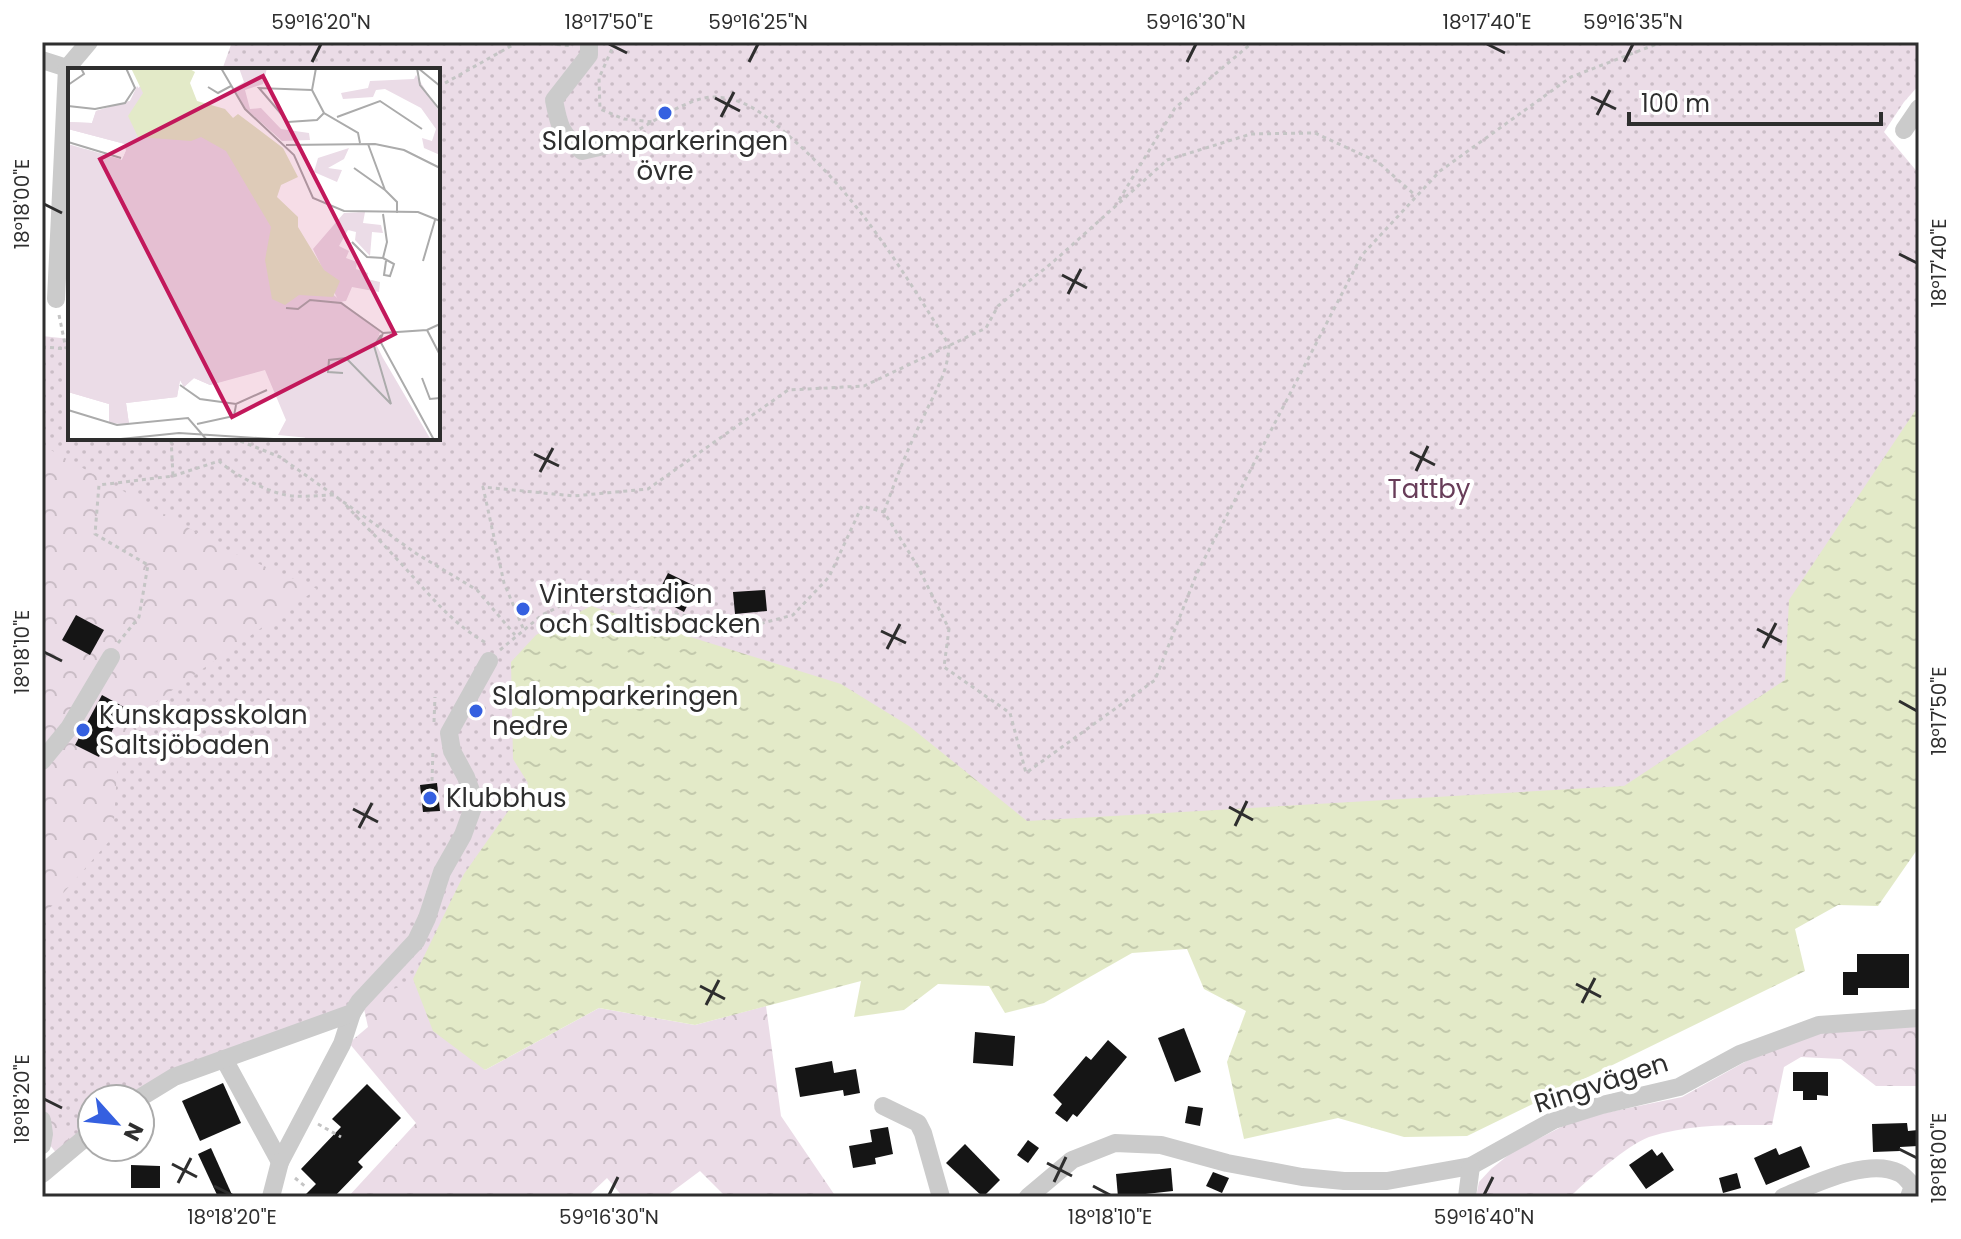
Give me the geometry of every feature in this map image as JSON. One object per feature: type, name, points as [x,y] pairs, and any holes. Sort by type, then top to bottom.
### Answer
[{"type":"street","points":[[56,299],[67,68],[89,42]]},
{"type":"street","points":[[589,44],[589,55],[554,100],[558,119],[563,136],[582,151],[612,144]]},
{"type":"street","points":[[42,60],[67,68]]},
{"type":"street","points":[[1904,130],[1919,108]]},
{"type":"street","points":[[42,762],[69,728],[115,649]]},
{"type":"street","points":[[271,1197],[280,1162],[342,1044],[352,1013],[416,941],[442,872],[463,835],[475,802],[452,751],[449,733],[489,661]]},
{"type":"street","points":[[156,1088],[174,1077],[352,1013]]},
{"type":"street","name":"Ringvägen","points":[[1028,1197],[1072,1160],[1115,1143],[1161,1145],[1227,1163],[1302,1177],[1344,1181],[1387,1181],[1471,1166],[1554,1120],[1679,1087],[1740,1054],[1819,1025],[1919,1018]]},
{"type":"street","points":[[224,1059],[280,1162]]},
{"type":"street","points":[[883,1106],[918,1123],[941,1197]]},
{"type":"street","points":[[42,1120],[42,1145]]},
{"type":"street","points":[[42,1174],[76,1145]]},
{"type":"street","points":[[1467,1197],[1471,1166]]},
{"type":"street","points":[[1783,1197],[1852,1171],[1874,1167],[1900,1173],[1913,1186],[1909,1197]]},
{"type":"path","points":[[440,86],[518,42]]},
{"type":"path","points":[[533,42],[549,45],[589,44]]},
{"type":"path","points":[[615,42],[599,78],[600,109],[624,119],[653,122]]},
{"type":"path","points":[[1117,203],[1175,108],[1253,42]]},
{"type":"path","points":[[340,499],[432,600],[464,628],[500,650],[542,615],[572,600],[638,606],[744,628],[793,615],[829,577],[862,506],[884,512],[918,567],[949,629],[944,667],[1010,713],[1026,773],[1155,680],[1197,573],[1362,255],[1440,171],[1571,77],[1662,42]]},
{"type":"path","points":[[612,144],[690,103],[714,96],[758,108],[814,158],[860,208],[949,345],[949,362],[939,389],[923,416],[884,512]]},
{"type":"path","points":[[523,629],[504,583],[483,487],[574,496],[648,489],[788,390],[864,386],[986,328],[998,306],[1053,262],[1167,160],[1251,134],[1315,133],[1378,162],[1416,196]]},
{"type":"path","points":[[42,347],[68,349],[56,299]]},
{"type":"path","points":[[171,440],[173,476]]},
{"type":"path","points":[[238,440],[280,457],[417,554],[477,590],[515,635]]},
{"type":"path","points":[[115,649],[139,617],[148,565],[95,534],[99,485],[173,476],[219,461],[230,471],[276,493],[334,495]]},
{"type":"path","points":[[304,1116],[341,1137]]},
{"type":"green space","name":"Tattby","points":[[232,42],[1919,42],[1919,85],[1884,132],[1919,174],[1919,689],[1277,910],[552,934],[362,1000],[156,1088],[156,1083],[76,1083],[76,1138],[70,1143],[50,1096],[42,1087],[42,917],[113,837],[117,772],[151,705],[317,589],[229,551],[42,445],[42,336],[68,339],[68,440],[440,440],[440,68],[223,68]]},
{"type":"green space","points":[[42,379],[68,434],[68,440],[427,440],[100,1083],[76,1083],[76,1139],[57,1154],[42,1135]]},
{"type":"green space","points":[[413,979],[485,1070],[599,1008],[695,1025],[766,1006],[781,1116],[836,1197],[726,1197],[700,1171],[665,1197],[623,1197],[607,1178],[587,1197],[348,1197],[416,1123],[349,1043],[368,1027],[362,1000]]},
{"type":"green space","points":[[1919,1026],[1919,1086],[1876,1086],[1841,1059],[1801,1057],[1784,1067],[1772,1125],[1694,1127],[1649,1137],[1619,1155],[1570,1197],[1476,1197],[1479,1182],[1491,1169],[1511,1153],[1565,1125],[1600,1114],[1682,1097],[1759,1054],[1820,1032]]},
{"type":"water","points":[[1919,405],[1919,847],[1878,906],[1838,905],[1795,929],[1805,971],[1467,1136],[1404,1137],[1338,1118],[1244,1139],[1227,1062],[1246,1011],[1204,989],[1187,949],[1132,953],[1044,1003],[1005,1013],[989,986],[938,984],[904,1010],[854,1017],[861,981],[695,1025],[599,1008],[485,1070],[433,1031],[413,979],[464,874],[528,783],[513,759],[511,662],[536,635],[591,606],[841,684],[909,726],[1027,821],[1624,786],[1785,680],[1789,600]]},
{"type":"building","points":[[668,573],[697,587],[684,612],[656,597]]},
{"type":"building","points":[[765,590],[767,611],[735,614],[733,592]]},
{"type":"building","points":[[76,615],[104,630],[90,655],[62,640]]},
{"type":"building","points":[[102,695],[124,707],[99,757],[75,745]]},
{"type":"building","name":"Klubbhus","points":[[437,783],[440,811],[423,812],[420,785]]},
{"type":"building","points":[[1857,954],[1909,954],[1909,988],[1858,988],[1858,995],[1843,995],[1843,972],[1857,972]]},
{"type":"building","points":[[1184,1028],[1201,1072],[1175,1082],[1158,1038]]},
{"type":"building","points":[[975,1032],[1015,1036],[1013,1066],[973,1063]]},
{"type":"building","points":[[1108,1040],[1127,1057],[1077,1117],[1073,1114],[1067,1122],[1055,1113],[1062,1104],[1053,1095],[1086,1056],[1091,1060]]},
{"type":"building","points":[[832,1061],[834,1073],[856,1069],[860,1093],[844,1096],[843,1090],[800,1097],[795,1068]]},
{"type":"building","points":[[1793,1072],[1828,1072],[1828,1096],[1817,1095],[1817,1100],[1803,1100],[1803,1091],[1793,1091]]},
{"type":"building","points":[[223,1083],[241,1123],[200,1141],[182,1101]]},
{"type":"building","points":[[367,1084],[401,1118],[358,1162],[363,1167],[334,1197],[303,1197],[316,1184],[301,1169],[341,1127],[332,1119]]},
{"type":"building","points":[[1188,1106],[1203,1108],[1200,1126],[1185,1123]]},
{"type":"building","points":[[1907,1123],[1908,1131],[1918,1130],[1918,1146],[1900,1147],[1900,1151],[1873,1152],[1872,1124]]},
{"type":"building","points":[[888,1127],[893,1154],[875,1158],[876,1164],[853,1168],[849,1146],[872,1142],[870,1130]]},
{"type":"building","points":[[1028,1140],[1039,1148],[1028,1163],[1017,1155]]},
{"type":"building","points":[[965,1144],[1000,1180],[983,1197],[946,1163]]},
{"type":"building","points":[[1801,1146],[1810,1167],[1766,1185],[1754,1158],[1776,1148],[1779,1155]]},
{"type":"building","points":[[211,1148],[233,1197],[218,1197],[198,1154]]},
{"type":"building","points":[[1652,1149],[1657,1156],[1662,1152],[1674,1170],[1646,1189],[1629,1165]]},
{"type":"building","points":[[131,1165],[160,1166],[160,1188],[131,1188]]},
{"type":"building","points":[[1171,1168],[1173,1191],[1118,1197],[1116,1174]]},
{"type":"building","points":[[1213,1172],[1229,1178],[1222,1193],[1206,1186]]},
{"type":"building","points":[[1737,1173],[1741,1188],[1723,1193],[1719,1178]]},
{"type":"place","name":"Slalomparkeringen övre","points":[[665,113]]},
{"type":"place","name":"Vinterstadion och Saltisbacken","points":[[523,609]]},
{"type":"place","name":"Slalomparkeringen nedre","points":[[476,711]]},
{"type":"place","name":"Kunskapsskolan Saltsjöbaden","points":[[83,730]]},
{"type":"place","name":"Klubbhus","points":[[430,798]]}]
